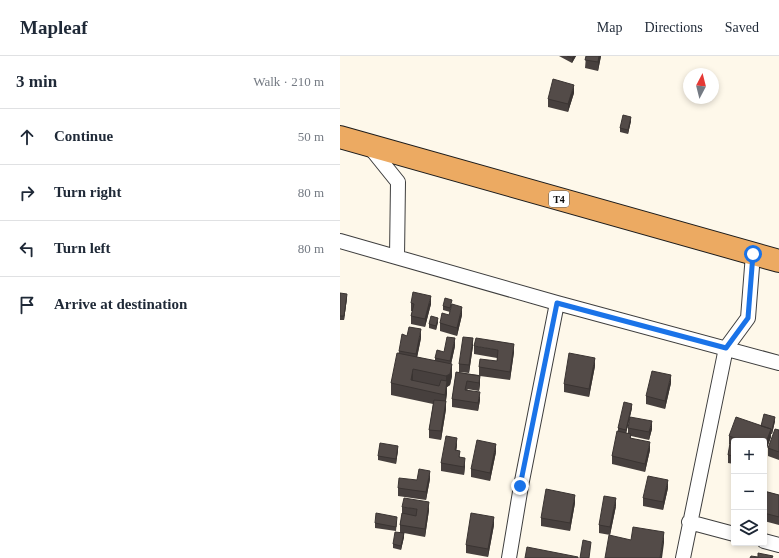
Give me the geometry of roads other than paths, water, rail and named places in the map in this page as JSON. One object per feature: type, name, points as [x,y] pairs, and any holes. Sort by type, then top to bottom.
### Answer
[{"type":"highway","name":"T4","points":[[340,137],[779,261]]},
{"type":"street","points":[[368,144],[398,182],[397,257]]},
{"type":"street","points":[[340,240],[557,303],[779,363]]},
{"type":"street","points":[[683,558],[689,522],[726,348],[748,318],[753,254]]},
{"type":"street","points":[[508,558],[520,486],[557,303]]},
{"type":"street","points":[[689,522],[731,533]]},
{"type":"street","points":[[767,542],[779,545]]}]
